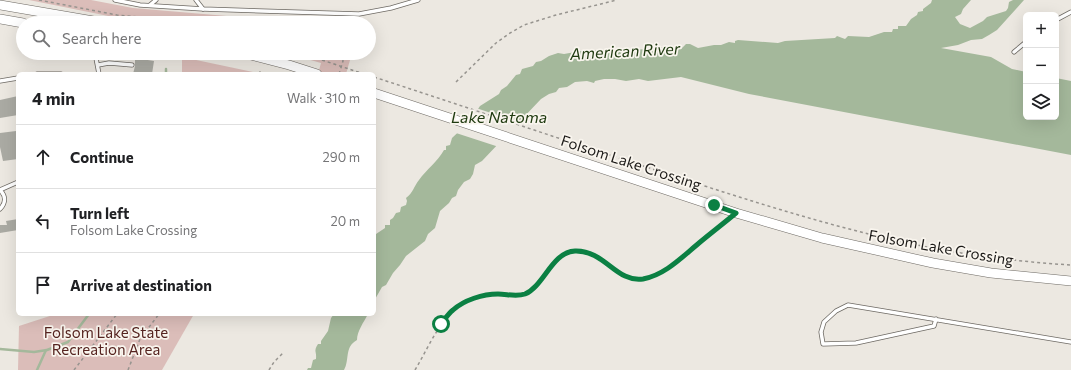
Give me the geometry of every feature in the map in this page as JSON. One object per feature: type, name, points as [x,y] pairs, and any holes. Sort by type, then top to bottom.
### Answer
[{"type":"main road","points":[[0,5],[64,16]]},
{"type":"main road","points":[[0,19],[16,22]]},
{"type":"main road","points":[[270,60],[311,72]]},
{"type":"main road","name":"Folsom Lake Crossing","points":[[376,94],[736,213],[822,238],[934,263],[991,273],[1071,281]]},
{"type":"lane","points":[[115,0],[138,5],[203,9],[359,14],[391,8],[418,0]]},
{"type":"lane","points":[[150,5],[156,0]]},
{"type":"lane","points":[[196,0],[203,9]]},
{"type":"lane","points":[[1059,18],[1071,12]]},
{"type":"lane","points":[[1014,52],[1023,44]]},
{"type":"lane","points":[[97,60],[99,72]]},
{"type":"lane","points":[[98,65],[109,63],[132,66]]},
{"type":"lane","points":[[0,81],[16,78]]},
{"type":"lane","points":[[0,209],[3,206],[5,197],[0,190],[16,183]]},
{"type":"lane","points":[[936,319],[934,326],[856,343],[823,344],[821,332],[824,322],[836,311],[848,305],[936,319],[1071,342]]},
{"type":"path","points":[[39,0],[126,16]]},
{"type":"path","points":[[456,82],[496,43],[524,25],[556,15],[617,0]]},
{"type":"path","points":[[322,60],[358,72]]},
{"type":"path","points":[[340,72],[343,60]]},
{"type":"path","points":[[376,78],[781,210],[874,236],[946,250],[1071,265]]},
{"type":"path","points":[[415,370],[441,324],[453,310],[465,302],[482,296],[498,294],[525,294],[532,289],[561,256],[575,251],[589,253],[602,260],[629,279],[644,278],[660,272],[677,262],[736,213]]},
{"type":"path","points":[[74,370],[115,316]]},
{"type":"path","points":[[128,370],[140,339],[157,316]]},
{"type":"path","points":[[268,370],[277,358],[284,352]]},
{"type":"green space","points":[[29,0],[91,0],[133,8],[227,16],[108,16]]},
{"type":"green space","points":[[182,60],[196,60],[253,72],[182,72]]},
{"type":"green space","points":[[310,60],[350,60],[347,72],[319,72],[321,63]]},
{"type":"green space","name":"Folsom Lake State Recreation Area","points":[[50,316],[193,316],[162,370],[18,370],[19,326]]},
{"type":"water","points":[[932,0],[971,0],[963,9],[961,14],[955,17],[960,24],[970,28],[987,17],[1006,11],[1009,2],[1013,0],[1024,0],[997,30],[989,35],[982,39],[971,40],[958,45],[941,48],[991,57],[1012,69],[1023,71],[1023,120],[1059,120],[1059,79],[1071,81],[1071,155],[749,94],[681,77],[648,81],[639,79],[626,81],[604,79],[595,81],[594,83],[587,81],[575,82],[567,87],[559,88],[556,92],[541,99],[482,161],[475,165],[470,179],[464,182],[458,190],[456,196],[452,198],[440,211],[435,228],[428,234],[425,241],[406,256],[386,285],[382,287],[376,298],[376,234],[385,228],[385,225],[390,225],[390,220],[396,213],[400,212],[401,207],[406,205],[406,198],[419,180],[439,158],[444,150],[446,150],[446,146],[450,145],[452,138],[470,121],[480,106],[499,94],[516,75],[520,74],[522,69],[533,66],[536,62],[558,53],[564,54],[597,50],[597,53],[619,52],[665,47],[681,49],[686,44],[690,44],[698,48],[721,45],[729,42],[735,43],[735,41],[738,40],[778,43],[785,41],[835,38],[837,36],[845,39],[848,36],[869,37],[884,32],[892,32],[893,29],[898,29],[898,26],[906,26],[918,12],[923,11],[923,9],[931,3]]},
{"type":"water","points":[[332,316],[367,316],[359,330],[357,340],[350,346],[344,370],[307,370],[308,368],[311,368],[313,360],[316,359],[315,350],[318,344],[321,344],[321,341],[328,331]]},
{"type":"pier","points":[[476,108],[521,123],[499,147],[456,133],[461,125],[468,120]]},
{"type":"building","points":[[135,60],[154,61],[152,72],[134,72]]},
{"type":"building","points":[[16,96],[16,115],[0,118],[0,100]]},
{"type":"building","points":[[16,131],[16,159],[3,161],[0,147],[0,133]]},
{"type":"building","points":[[16,219],[16,230],[0,233],[0,225],[7,225],[6,221]]},
{"type":"waterway","points":[[0,349],[34,352],[47,350],[68,342],[88,316]]},
{"type":"waterway","points":[[37,370],[46,350]]},
{"type":"route","points":[[441,324],[453,310],[465,302],[482,296],[498,294],[525,294],[532,289],[561,256],[575,251],[589,253],[602,260],[629,279],[644,278],[660,272],[677,262],[736,213],[714,205]]},
{"type":"water label","name":"American River","points":[[625,51]]},
{"type":"water label","name":"Lake Natoma","points":[[499,117]]}]
